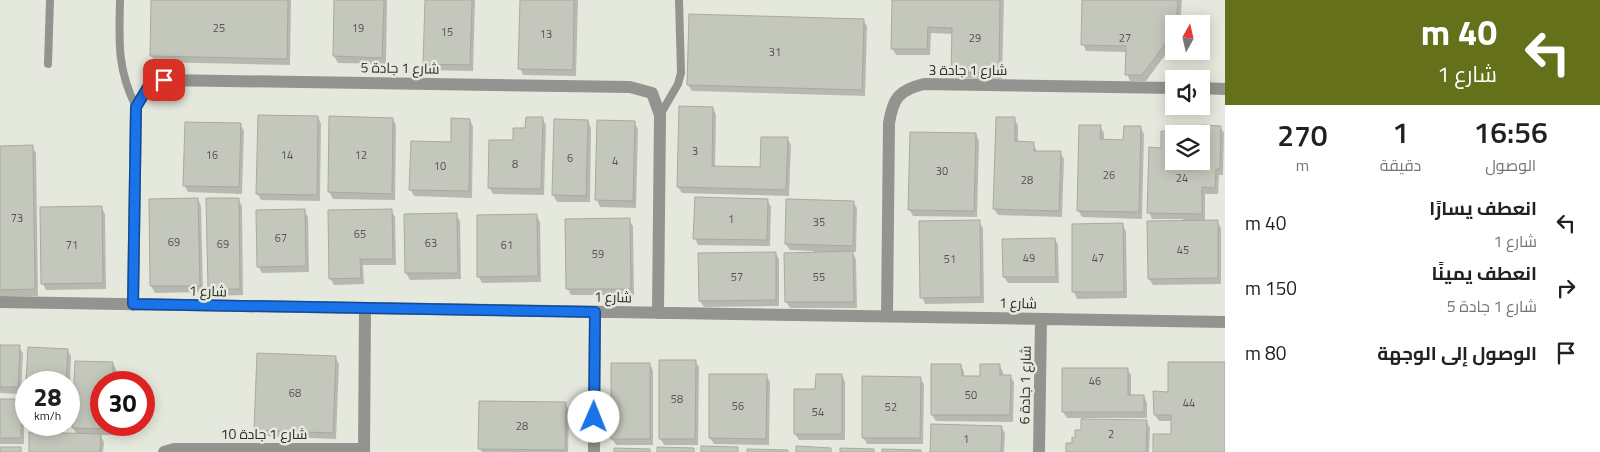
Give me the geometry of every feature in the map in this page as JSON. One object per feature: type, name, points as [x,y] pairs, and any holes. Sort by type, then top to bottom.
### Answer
[{"type":"street","name":"شارع 1 جادة 5","points":[[136,107],[148,87],[164,80],[630,86],[652,93],[660,115],[658,313]]},
{"type":"street","name":"شارع 1 جادة 3","points":[[888,316],[889,122],[896,98],[914,87],[924,84],[1165,88]]},
{"type":"street","points":[[1210,88],[1225,89]]},
{"type":"street","points":[[133,304],[136,107]]},
{"type":"street","name":"شارع 1","points":[[0,302],[1225,322]]},
{"type":"street","name":"شارع 1 جادة 10","points":[[164,452],[174,449],[364,450],[365,308]]},
{"type":"street","points":[[594,452],[595,312]]},
{"type":"street","name":"شارع 1 جادة 6","points":[[1040,452],[1041,319]]},
{"type":"lane","points":[[48,64],[50,0]]},
{"type":"lane","points":[[120,0],[120,62],[129,93],[136,107]]},
{"type":"lane","points":[[660,115],[678,84],[681,73],[679,0]]},
{"type":"building","points":[[151,0],[288,0],[287,59],[150,56]]},
{"type":"building","points":[[334,0],[384,0],[382,58],[333,56]]},
{"type":"building","points":[[425,0],[472,0],[470,65],[423,64]]},
{"type":"building","points":[[520,0],[574,0],[573,70],[518,69]]},
{"type":"building","points":[[892,0],[1000,0],[999,73],[951,72],[952,28],[928,27],[927,49],[891,49]]},
{"type":"building","points":[[1082,0],[1178,0],[1177,15],[1165,15],[1165,44],[1142,75],[1125,75],[1126,46],[1081,45]]},
{"type":"building","points":[[689,14],[864,19],[862,90],[687,85]]},
{"type":"building","points":[[679,106],[713,107],[712,166],[760,167],[761,137],[788,137],[786,190],[677,187]]},
{"type":"building","points":[[258,115],[318,116],[317,195],[256,194]]},
{"type":"building","points":[[329,116],[393,118],[392,194],[328,192]]},
{"type":"building","points":[[526,117],[543,117],[541,189],[488,188],[489,140],[513,140],[513,128],[525,128]]},
{"type":"building","points":[[996,117],[1015,117],[1015,141],[1034,142],[1034,151],[1061,151],[1059,211],[993,209]]},
{"type":"building","points":[[451,118],[470,119],[469,191],[409,190],[411,141],[451,142]]},
{"type":"building","points":[[554,119],[588,120],[586,196],[552,195]]},
{"type":"building","points":[[597,120],[635,121],[633,201],[595,200]]},
{"type":"building","points":[[185,122],[241,123],[239,187],[183,186]]},
{"type":"building","points":[[1079,125],[1101,125],[1100,139],[1123,140],[1124,126],[1141,126],[1139,212],[1077,211]]},
{"type":"building","points":[[1210,125],[1221,126],[1220,169],[1216,169],[1215,188],[1202,187],[1202,214],[1147,213],[1149,147],[1161,148],[1161,131],[1165,131],[1165,170],[1210,170]]},
{"type":"building","points":[[910,132],[976,133],[974,211],[908,210]]},
{"type":"building","points":[[33,145],[35,289],[0,290],[0,146]]},
{"type":"building","points":[[695,197],[768,199],[767,240],[693,239]]},
{"type":"building","points":[[198,198],[200,286],[150,286],[149,199]]},
{"type":"building","points":[[206,198],[239,198],[240,289],[208,289]]},
{"type":"building","points":[[786,199],[854,201],[853,246],[785,244]]},
{"type":"building","points":[[102,206],[103,283],[41,284],[40,207]]},
{"type":"building","points":[[305,209],[306,266],[257,267],[256,210]]},
{"type":"building","points":[[392,209],[393,259],[360,259],[361,278],[329,279],[328,210]]},
{"type":"building","points":[[457,213],[458,273],[405,273],[404,214]]},
{"type":"building","points":[[537,214],[538,276],[477,277],[477,215]]},
{"type":"building","points":[[630,218],[631,289],[566,289],[565,219]]},
{"type":"building","points":[[980,220],[981,297],[920,298],[919,221]]},
{"type":"building","points":[[1218,220],[1218,278],[1148,279],[1147,221]]},
{"type":"building","points":[[1123,223],[1124,292],[1072,292],[1072,224]]},
{"type":"building","points":[[1055,238],[1056,277],[1003,277],[1002,239]]},
{"type":"building","points":[[853,251],[854,302],[785,302],[784,253]]},
{"type":"building","points":[[776,252],[776,300],[699,301],[698,253]]},
{"type":"building","points":[[0,345],[20,345],[19,371],[15,371],[15,387],[0,387]]},
{"type":"building","points":[[28,347],[68,349],[67,371],[27,371]]},
{"type":"building","points":[[257,353],[336,356],[333,433],[254,430]]},
{"type":"building","points":[[659,360],[696,360],[695,439],[659,439]]},
{"type":"building","points":[[75,361],[113,362],[113,371],[90,371],[90,428],[80,428],[80,371],[75,371]]},
{"type":"building","points":[[1168,362],[1225,362],[1225,452],[1153,452],[1153,434],[1171,434],[1171,415],[1154,415],[1153,391],[1168,392]]},
{"type":"building","points":[[611,363],[650,363],[650,439],[611,439]]},
{"type":"building","points":[[931,364],[961,364],[962,376],[980,376],[980,364],[1000,364],[1000,375],[1011,375],[1010,415],[931,415]]},
{"type":"building","points":[[1062,368],[1128,368],[1128,395],[1144,395],[1144,412],[1062,412]]},
{"type":"building","points":[[709,374],[767,374],[766,439],[709,438]]},
{"type":"building","points":[[816,374],[842,374],[842,434],[794,434],[794,389],[815,389]]},
{"type":"building","points":[[862,376],[921,377],[920,438],[862,438]]},
{"type":"building","points":[[0,399],[15,399],[15,436],[21,436],[21,438],[0,438]]},
{"type":"building","points":[[479,401],[566,402],[565,450],[478,449]]},
{"type":"building","points":[[1081,419],[1147,420],[1146,452],[1066,452],[1066,443],[1072,443],[1072,437],[1075,438],[1075,430],[1081,430]]},
{"type":"building","points":[[931,424],[1002,426],[1001,452],[930,452]]},
{"type":"building","points":[[80,433],[101,436],[100,452],[29,452],[29,436],[80,436]]},
{"type":"building","points":[[701,446],[738,447],[738,452],[701,452]]},
{"type":"building","points":[[796,446],[831,448],[831,452],[796,452]]},
{"type":"building","points":[[0,447],[21,447],[21,452],[0,452]]},
{"type":"building","points":[[657,447],[694,448],[694,452],[657,452]]},
{"type":"building","points":[[614,448],[650,449],[650,452],[614,452]]},
{"type":"building","points":[[840,448],[874,449],[874,452],[840,452]]},
{"type":"building","points":[[747,449],[788,450],[788,452],[747,452]]},
{"type":"building","points":[[882,449],[921,450],[921,452],[882,452]]},
{"type":"route","points":[[164,80],[148,87],[136,107],[133,304],[595,312],[594,417]]}]
